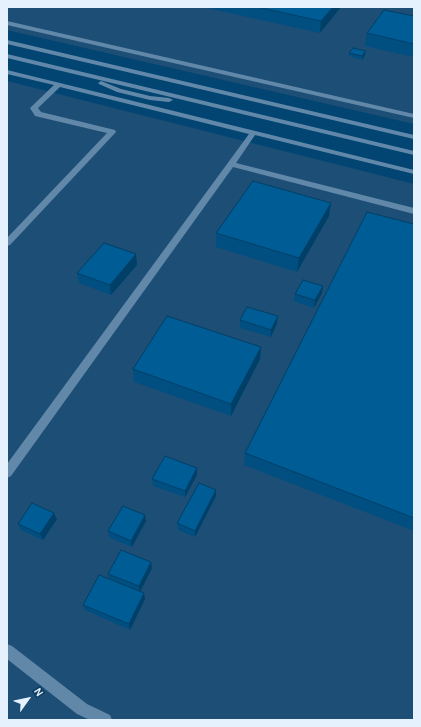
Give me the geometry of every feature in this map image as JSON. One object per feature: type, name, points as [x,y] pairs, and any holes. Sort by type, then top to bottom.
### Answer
[{"type":"street","points":[[7,23],[414,116]]},
{"type":"street","points":[[7,42],[414,137]]},
{"type":"street","points":[[7,56],[414,153]]},
{"type":"street","points":[[7,72],[414,172]]},
{"type":"street","points":[[7,243],[112,132],[38,114],[34,108],[59,84]]},
{"type":"street","points":[[7,473],[254,132]]},
{"type":"street","points":[[231,164],[414,211]]},
{"type":"street","points":[[7,650],[82,709],[104,720]]},
{"type":"shaded area","points":[[7,7],[414,7],[414,124],[7,30]]},
{"type":"shaded area","points":[[7,81],[414,184],[414,720],[7,720]]},
{"type":"building","points":[[257,7],[333,7],[321,21]]},
{"type":"building","points":[[384,10],[414,16],[414,44],[367,33]]},
{"type":"building","points":[[353,48],[366,51],[362,56],[349,53]]},
{"type":"building","points":[[253,181],[331,203],[299,258],[216,233]]},
{"type":"building","points":[[367,212],[414,224],[414,518],[245,453]]},
{"type":"building","points":[[104,243],[136,254],[110,285],[77,273]]},
{"type":"building","points":[[303,280],[323,286],[315,300],[295,294]]},
{"type":"building","points":[[247,307],[278,316],[271,330],[240,320]]},
{"type":"building","points":[[167,316],[261,347],[231,404],[133,369]]},
{"type":"building","points":[[165,456],[197,468],[185,491],[152,479]]},
{"type":"building","points":[[199,483],[216,490],[195,531],[177,523]]},
{"type":"building","points":[[32,503],[54,513],[40,534],[18,524]]},
{"type":"building","points":[[123,506],[145,515],[131,541],[108,531]]},
{"type":"building","points":[[121,550],[151,562],[139,586],[108,574]]},
{"type":"building","points":[[99,575],[144,593],[129,624],[83,605]]}]
